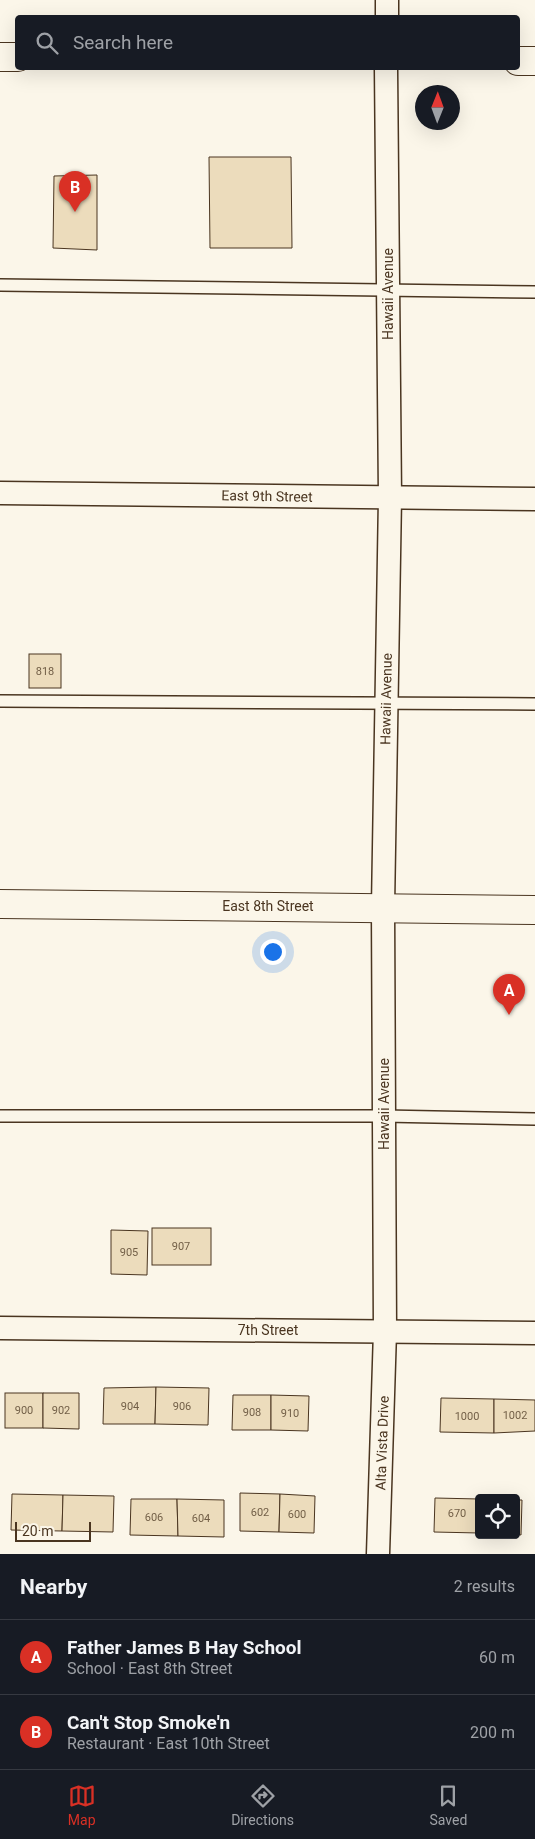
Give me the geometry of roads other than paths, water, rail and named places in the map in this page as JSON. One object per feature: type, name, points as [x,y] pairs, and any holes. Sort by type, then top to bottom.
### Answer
[{"type":"street","points":[[387,0],[387,15]]},
{"type":"street","points":[[0,57],[15,57]]},
{"type":"street","points":[[520,61],[535,61]]},
{"type":"street","name":"Hawaii Avenue","points":[[385,1331],[383,907],[390,497],[386,70]]},
{"type":"street","name":"East 9th Street","points":[[0,493],[535,499]]},
{"type":"street","name":"East 8th Street","points":[[0,904],[535,910]]},
{"type":"street","name":"7th Street","points":[[0,1328],[535,1333]]},
{"type":"street","name":"Alta Vista Drive","points":[[378,1554],[385,1331]]},
{"type":"lane","points":[[0,285],[388,292],[535,292]]},
{"type":"lane","points":[[0,701],[535,704]]},
{"type":"lane","points":[[0,1116],[384,1116],[535,1119]]},
{"type":"place","name":"Can't Stop Smoke'n","points":[[75,212]]},
{"type":"place","name":"Father James B Hay School","points":[[509,1015]]}]
